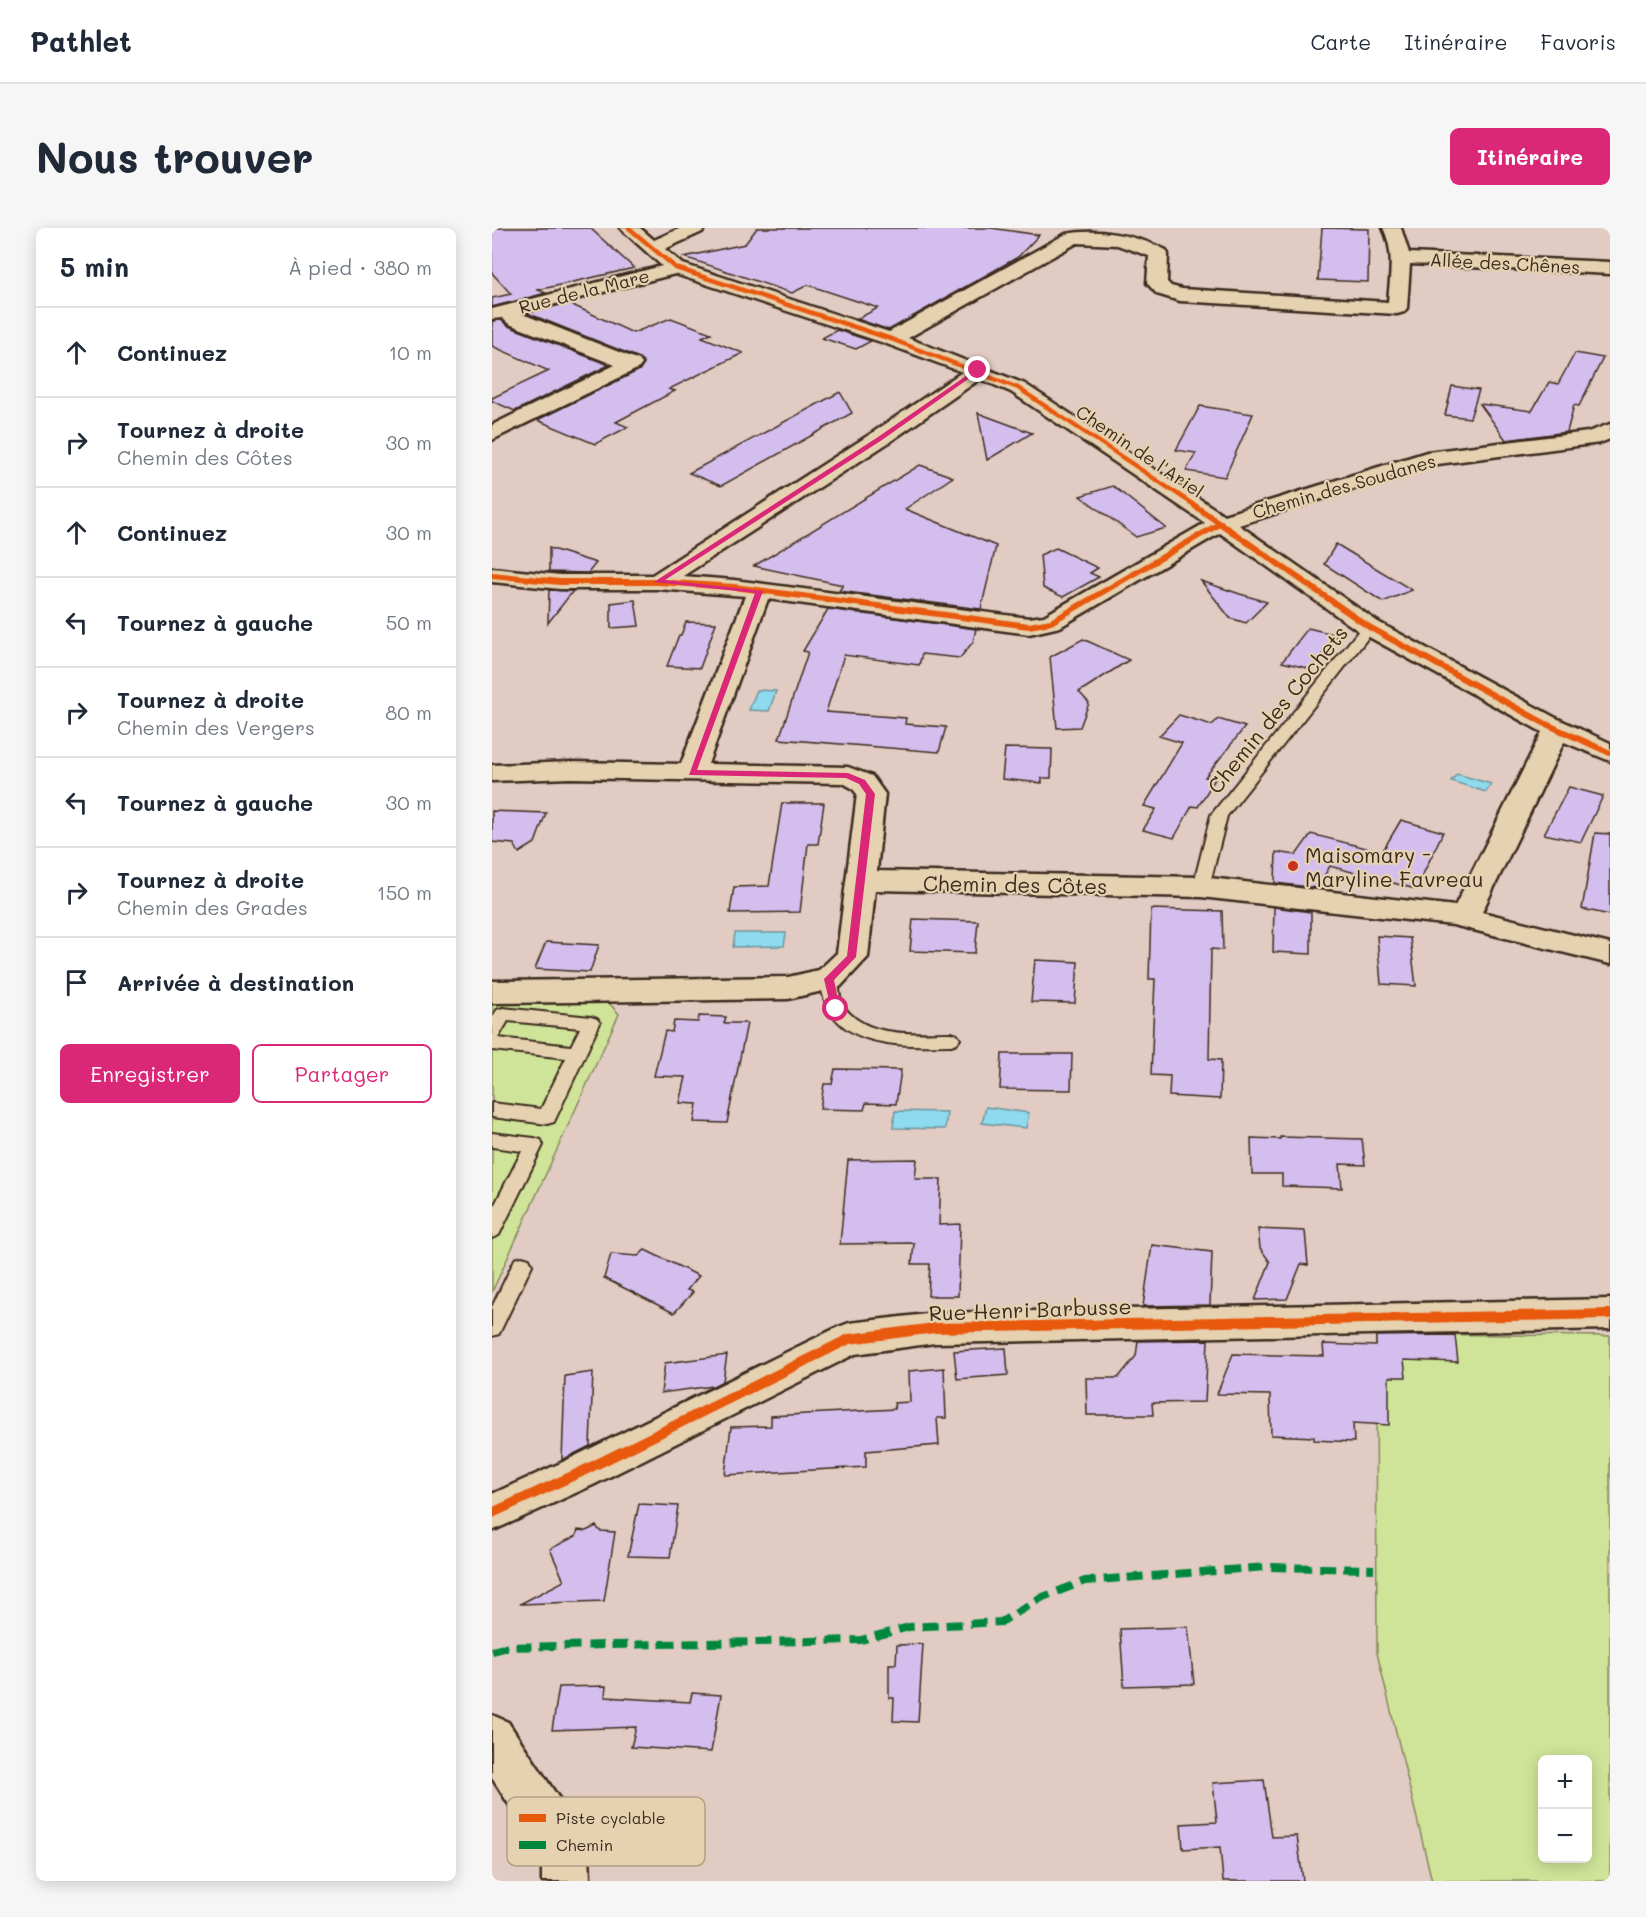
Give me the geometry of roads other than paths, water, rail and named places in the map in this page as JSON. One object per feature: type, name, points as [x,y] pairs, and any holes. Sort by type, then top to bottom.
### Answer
[{"type":"street","name":"Chemin de l'Ariel","points":[[629,228],[676,268],[891,339],[978,370],[1018,388],[1221,523],[1369,627],[1557,729],[1610,753]]},
{"type":"street","points":[[651,248],[696,228]]},
{"type":"street","points":[[891,339],[1073,238],[1089,236],[1143,245],[1159,254],[1157,282],[1164,290],[1180,295],[1397,308],[1398,238],[1392,228]]},
{"type":"street","name":"Allée des Chênes","points":[[1399,258],[1610,268]]},
{"type":"street","name":"Rue de la Mare","points":[[499,313],[676,268]]},
{"type":"street","points":[[492,434],[632,364],[499,313]]},
{"type":"street","points":[[657,582],[880,438],[978,370]]},
{"type":"street","name":"Chemin des Soudanes","points":[[492,575],[560,582],[657,582],[759,591],[1029,626],[1051,622],[1221,523],[1427,459],[1592,438],[1610,431]]},
{"type":"street","points":[[692,773],[759,591]]},
{"type":"street","points":[[1464,918],[1557,729]]},
{"type":"street","points":[[492,773],[570,770],[848,776],[862,782],[870,794],[852,957],[829,979],[788,988],[492,992]]},
{"type":"street","name":"Chemin des Côtes","points":[[862,880],[1201,887],[1464,918],[1610,954]]},
{"type":"street","name":"Rue Henri Barbusse","points":[[492,1513],[579,1473],[849,1340],[935,1328],[1610,1314]]},
{"type":"street","points":[[492,1737],[531,1797]]},
{"type":"street","points":[[566,1866],[566,1881]]},
{"type":"lane","name":"Chemin des Cochets","points":[[1201,887],[1219,815],[1369,627]]},
{"type":"lane","points":[[829,979],[836,1009],[848,1021],[867,1032],[886,1039],[951,1039]]},
{"type":"lane","points":[[492,1034],[503,1014],[591,1023],[547,1117],[492,1110]]},
{"type":"lane","points":[[492,1044],[577,1053]]},
{"type":"lane","points":[[492,1140],[534,1145],[492,1230]]},
{"type":"lane","points":[[492,1328],[522,1265]]},
{"type":"water","points":[[757,690],[776,691],[769,711],[749,710]]},
{"type":"water","points":[[1457,774],[1491,784],[1486,792],[1451,781]]},
{"type":"water","points":[[735,933],[786,933],[784,946],[733,947]]},
{"type":"water","points":[[986,1107],[1029,1113],[1026,1128],[982,1123]]},
{"type":"water","points":[[895,1111],[947,1112],[945,1129],[893,1128]]},
{"type":"place","name":"Maisomary - Maryline Favreau","points":[[1293,866]]}]
